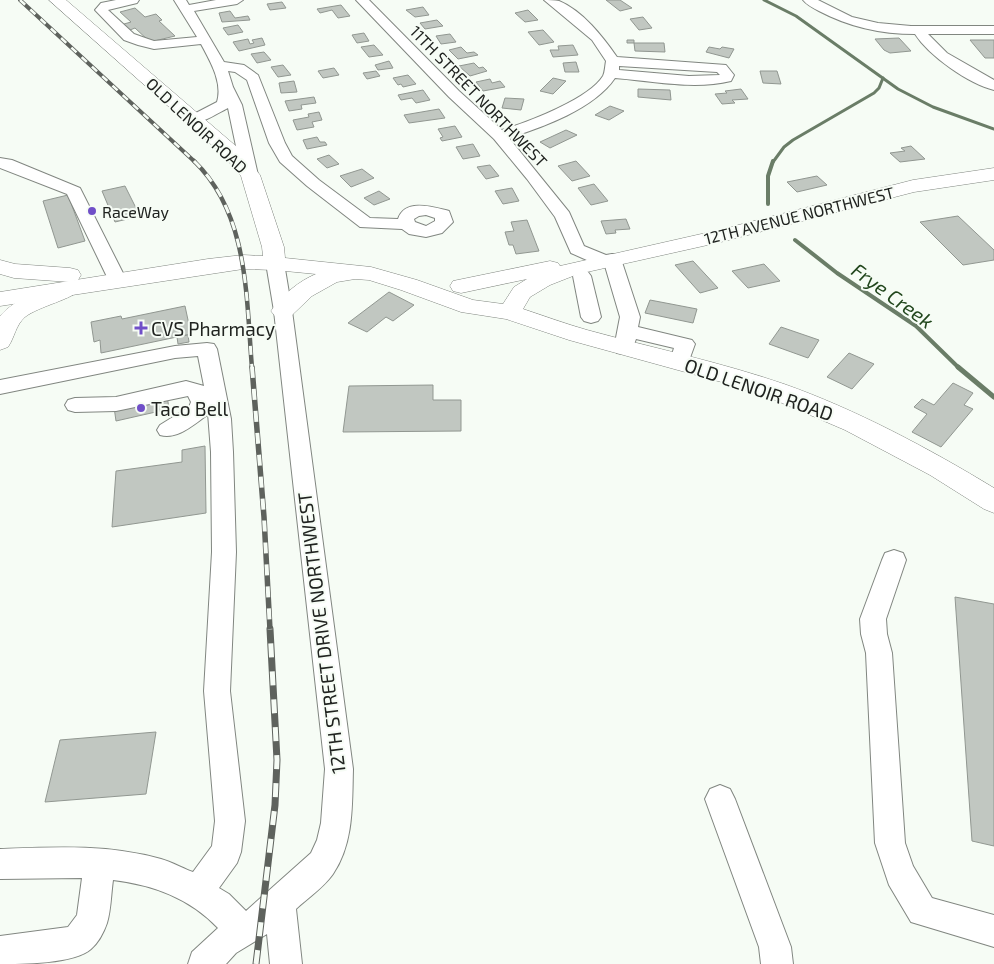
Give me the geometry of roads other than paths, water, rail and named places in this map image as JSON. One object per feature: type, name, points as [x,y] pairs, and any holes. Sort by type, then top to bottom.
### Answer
[{"type":"main road","name":"OLD LENOIR ROAD","points":[[57,0],[230,151],[250,175],[274,255]]},
{"type":"main road","name":"12TH AVENUE NORTHWEST","points":[[608,260],[541,302],[533,314],[520,315],[522,292],[542,280],[572,269],[608,260],[721,236],[913,186],[994,174]]},
{"type":"main road","name":"OLD LENOIR ROAD","points":[[274,255],[341,251],[374,256],[429,272],[482,295],[520,315],[577,335],[627,332],[683,352],[816,407],[893,443],[940,468],[994,502]]},
{"type":"main road","name":"OLD LENOIR ROAD","points":[[274,255],[371,274],[410,285],[469,307],[520,315]]},
{"type":"main road","points":[[0,299],[69,282],[114,274],[243,262],[274,255]]},
{"type":"main road","name":"12TH AVENUE NORTHWEST","points":[[461,286],[569,264],[608,260]]},
{"type":"main road","points":[[0,267],[69,282]]},
{"type":"main road","points":[[283,311],[302,292],[324,279],[340,274],[371,274]]},
{"type":"main road","points":[[0,284],[69,282]]},
{"type":"main road","points":[[0,342],[1,334],[8,320],[23,307],[69,282]]},
{"type":"street","points":[[132,0],[105,6],[101,10],[129,37],[154,44],[204,40]]},
{"type":"street","points":[[237,0],[183,4],[219,66],[236,105],[250,175]]},
{"type":"street","name":"11TH STREET NORTHWEST","points":[[362,0],[454,94],[499,136],[556,203],[577,249],[608,260]]},
{"type":"street","points":[[550,0],[582,23],[597,37],[612,67]]},
{"type":"street","points":[[809,0],[832,14],[864,25],[919,29],[994,30]]},
{"type":"street","points":[[919,29],[924,39],[945,59],[994,86]]},
{"type":"street","points":[[219,66],[239,68],[253,78],[277,143],[286,159],[313,183],[366,223],[406,224]]},
{"type":"street","points":[[499,136],[536,122],[582,100],[599,89],[612,67]]},
{"type":"street","points":[[612,67],[721,68],[727,75],[722,80],[704,81],[612,67]]},
{"type":"street","points":[[180,106],[216,99],[223,95],[227,86]]},
{"type":"street","points":[[195,119],[227,101],[227,86]]},
{"type":"street","points":[[0,163],[6,163],[74,191],[114,274]]},
{"type":"street","name":"12TH STREET DRIVE NORTHWEST","points":[[204,964],[225,942],[262,919],[322,864],[332,842],[337,814],[339,778],[283,311],[274,255]]},
{"type":"street","points":[[608,260],[627,332]]},
{"type":"street","points":[[582,276],[591,317]]},
{"type":"street","points":[[0,387],[176,352],[207,349],[220,419],[222,452],[224,552],[217,691],[230,821],[226,852],[199,890]]},
{"type":"street","points":[[75,405],[116,404],[186,388],[197,391],[201,402],[199,411],[168,430]]},
{"type":"street","points":[[894,560],[873,619],[874,634],[879,652],[890,844],[900,874],[922,911],[994,931]]},
{"type":"street","points":[[720,799],[775,947],[777,964]]},
{"type":"street","points":[[0,952],[62,945],[79,939],[92,921],[100,863]]},
{"type":"street","points":[[0,864],[100,863],[127,866],[166,876],[199,890],[228,911],[243,930]]},
{"type":"street","points":[[280,903],[286,964]]},
{"type":"waterway","points":[[764,0],[796,16],[883,78]]},
{"type":"waterway","name":"Frye Creek","points":[[773,162],[784,147],[793,140],[874,93],[879,88],[883,78]]},
{"type":"waterway","points":[[883,78],[898,89],[933,107],[994,129]]},
{"type":"waterway","name":"Frye Creek","points":[[768,204],[768,176],[773,161]]},
{"type":"waterway","name":"Frye Creek","points":[[795,240],[837,273],[916,326],[959,368]]},
{"type":"waterway","name":"Frye Creek","points":[[958,367],[994,397]]},
{"type":"railway","points":[[20,0],[194,161]]},
{"type":"railway","points":[[194,161],[212,182],[225,206],[235,231],[246,285],[252,368]]},
{"type":"railway","points":[[252,367],[264,517],[270,630]]},
{"type":"railway","points":[[256,964],[275,805],[277,760],[270,629]]},
{"type":"place","name":"RaceWay","points":[[92,211]]},
{"type":"place","name":"CVS Pharmacy","points":[[141,328]]},
{"type":"place","name":"Taco Bell","points":[[141,408]]}]
